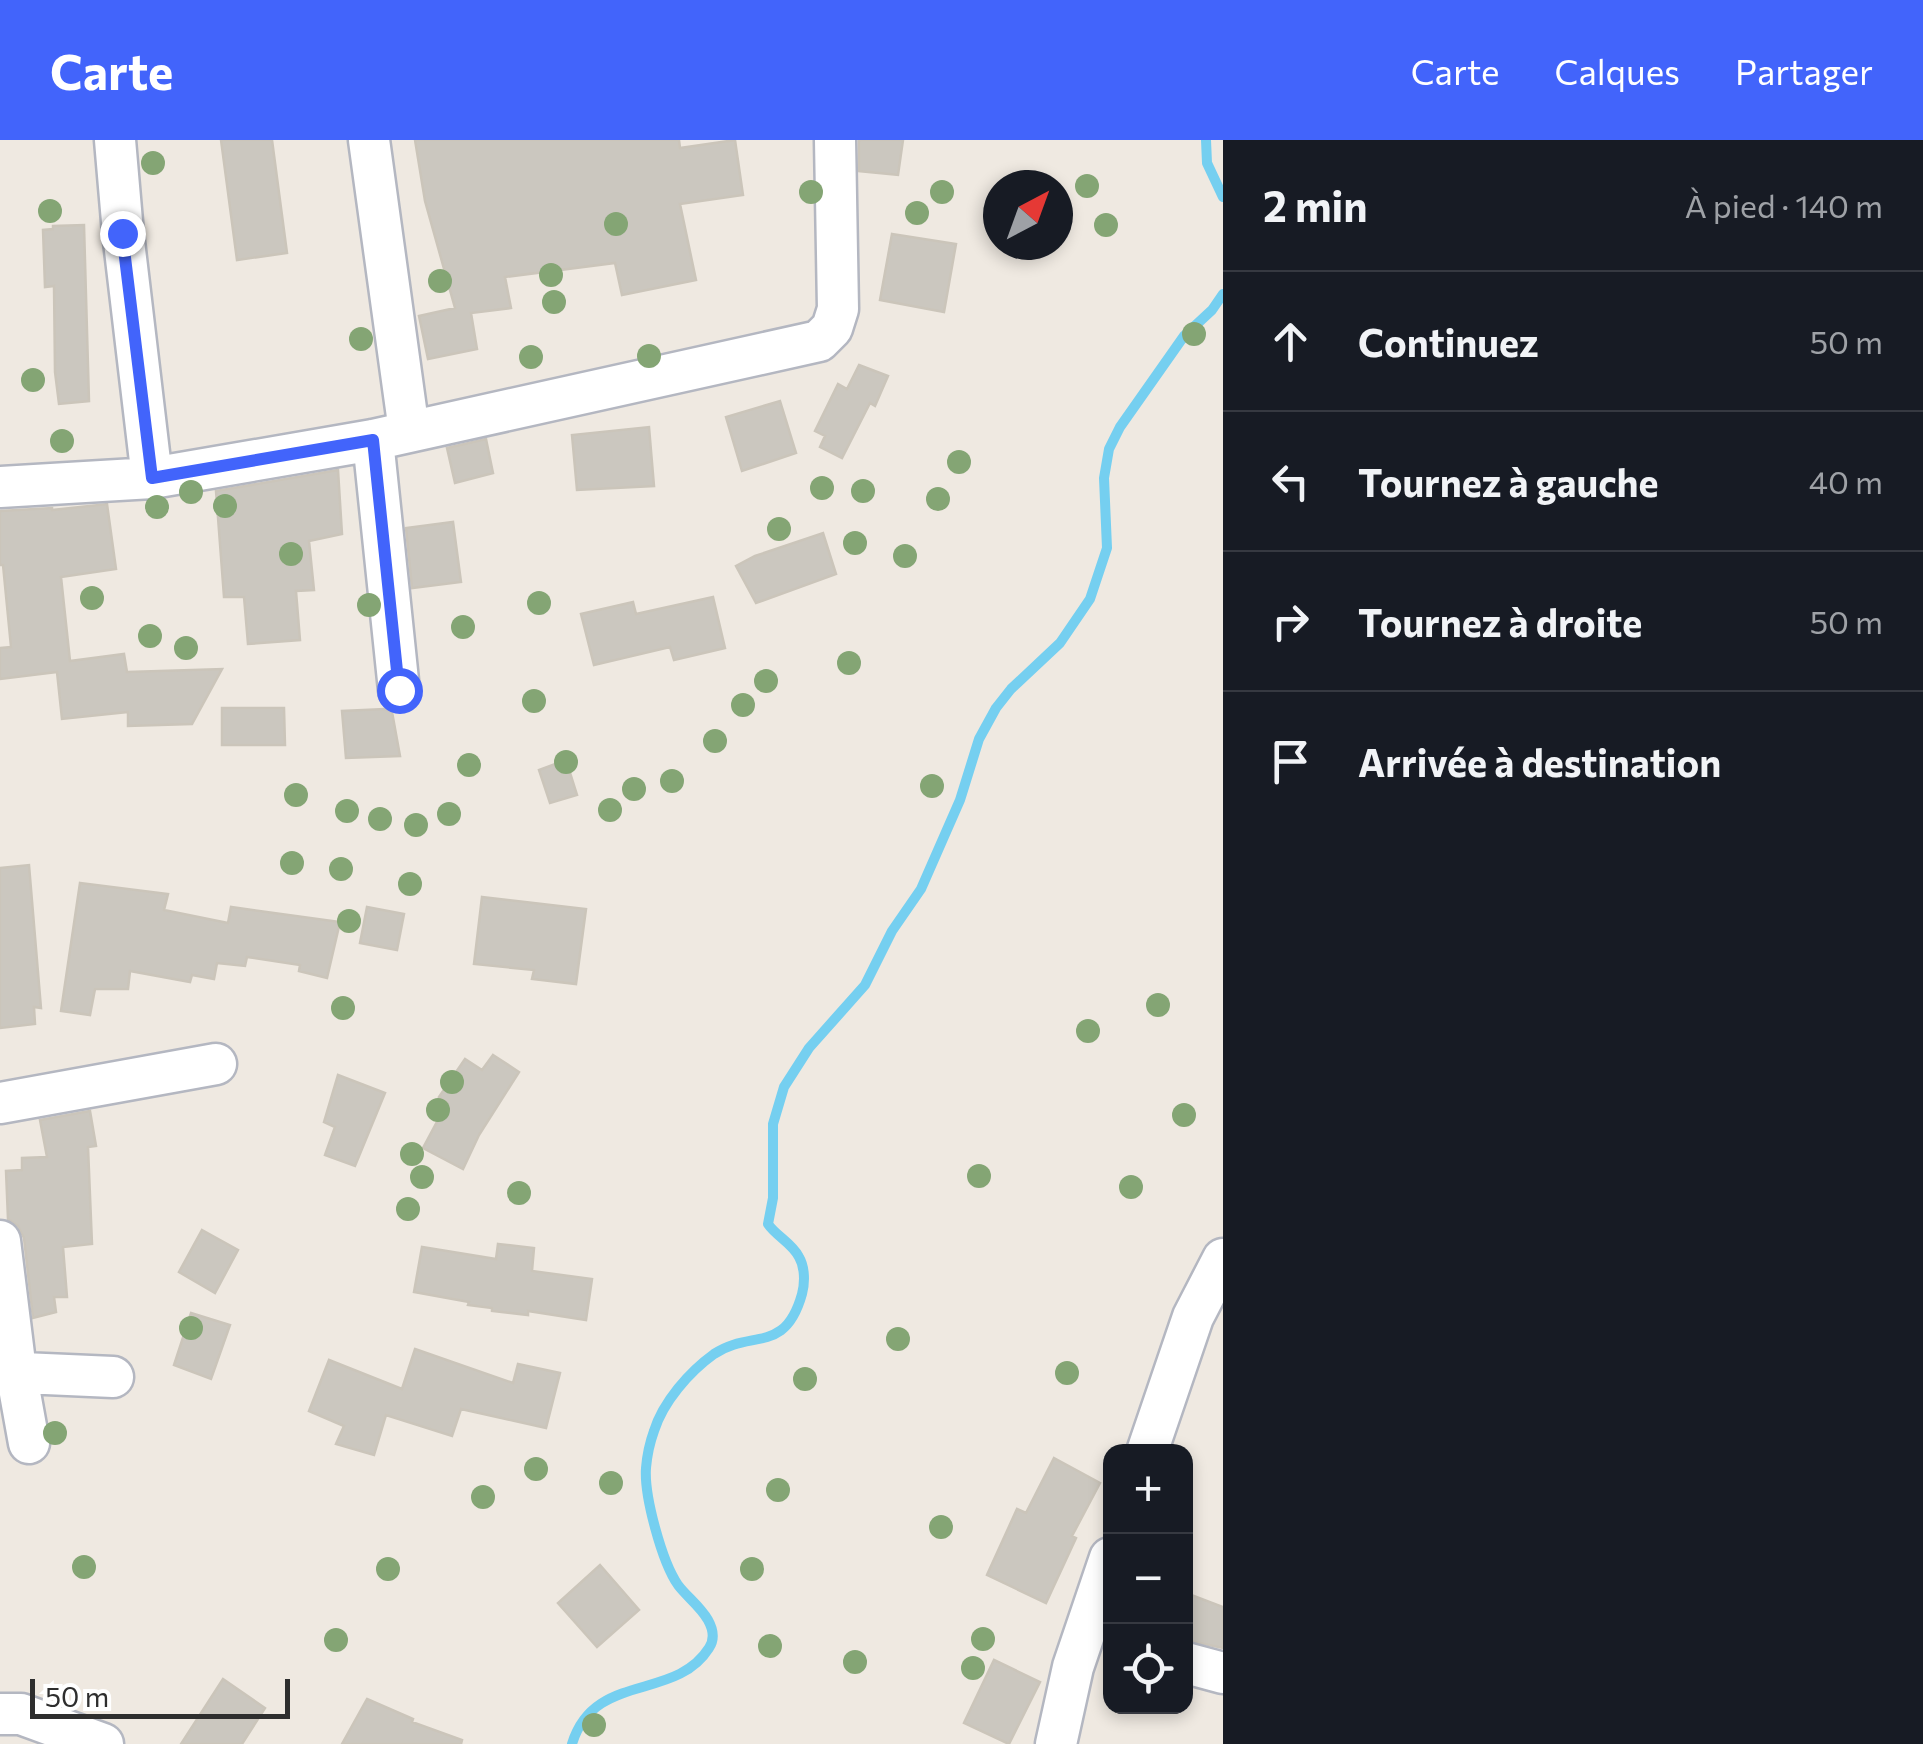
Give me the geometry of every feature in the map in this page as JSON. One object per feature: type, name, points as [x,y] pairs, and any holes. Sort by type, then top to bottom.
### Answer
[{"type":"street","points":[[115,140],[122,233],[152,478]]},
{"type":"street","points":[[370,140],[391,436],[399,690]]},
{"type":"street","points":[[0,487],[152,478],[391,436],[820,342],[832,328],[838,309],[835,140]]},
{"type":"street","points":[[0,1103],[216,1064]]},
{"type":"street","points":[[0,1240],[8,1371],[28,1442]]},
{"type":"street","points":[[1151,1444],[1208,1324],[1223,1258]]},
{"type":"street","points":[[8,1371],[113,1377]]},
{"type":"street","points":[[1056,1744],[1092,1666],[1103,1600]]},
{"type":"street","points":[[1193,1664],[1223,1672]]},
{"type":"street","points":[[0,1714],[37,1718],[102,1744]]},
{"type":"building","points":[[221,140],[272,140],[287,253],[237,260]]},
{"type":"building","points":[[415,140],[679,140],[680,148],[735,140],[743,195],[680,204],[696,280],[622,295],[615,263],[505,277],[511,308],[471,313],[477,349],[428,359],[419,316],[455,308],[425,201]]},
{"type":"building","points":[[859,140],[903,140],[898,175],[859,171]]},
{"type":"building","points":[[84,225],[89,401],[59,404],[54,286],[45,287],[43,230]]},
{"type":"building","points":[[892,234],[956,244],[944,312],[880,300]]},
{"type":"building","points":[[859,365],[888,376],[875,406],[870,403],[842,458],[820,447],[825,436],[815,431],[838,384],[847,389]]},
{"type":"building","points":[[780,401],[796,453],[742,471],[726,417]]},
{"type":"building","points":[[649,427],[654,486],[577,490],[572,435]]},
{"type":"building","points":[[486,439],[493,473],[455,483],[447,448]]},
{"type":"building","points":[[338,470],[342,534],[309,541],[314,590],[296,591],[300,640],[248,644],[244,597],[224,597],[216,491]]},
{"type":"building","points":[[107,504],[116,569],[61,577],[70,661],[124,654],[127,672],[222,669],[192,724],[128,726],[128,712],[62,719],[57,672],[0,679],[0,648],[11,647],[0,565],[0,511]]},
{"type":"building","points":[[453,522],[461,582],[412,588],[406,528]]},
{"type":"building","points":[[823,533],[836,574],[756,603],[736,566]]},
{"type":"building","points":[[713,597],[725,648],[674,660],[670,647],[594,665],[581,614],[633,602],[636,614]]},
{"type":"building","points":[[222,708],[284,708],[285,745],[222,745]]},
{"type":"building","points":[[342,711],[392,712],[400,756],[346,758]]},
{"type":"building","points":[[566,760],[577,795],[550,803],[539,770]]},
{"type":"building","points":[[29,865],[41,1008],[34,1007],[35,1024],[0,1028],[0,868]]},
{"type":"building","points":[[80,883],[168,894],[164,910],[228,923],[231,907],[340,922],[327,978],[299,971],[300,965],[247,957],[245,966],[217,963],[214,979],[192,975],[190,982],[130,971],[128,989],[95,989],[90,1015],[61,1011]]},
{"type":"building","points":[[482,897],[586,909],[576,984],[532,979],[534,970],[474,964]]},
{"type":"building","points":[[367,907],[404,914],[397,950],[360,943]]},
{"type":"building","points":[[493,1055],[519,1072],[479,1135],[463,1169],[423,1148],[447,1103],[439,1097],[465,1059],[482,1070]]},
{"type":"building","points":[[338,1075],[385,1093],[355,1166],[325,1155],[335,1127],[324,1122]]},
{"type":"building","points":[[90,1111],[96,1146],[88,1147],[92,1244],[63,1247],[67,1297],[54,1297],[56,1312],[33,1318],[24,1238],[18,1226],[8,1219],[6,1171],[22,1170],[22,1158],[47,1157],[40,1120]]},
{"type":"building","points":[[202,1230],[238,1250],[215,1293],[179,1272]]},
{"type":"building","points":[[498,1244],[534,1248],[532,1271],[592,1279],[586,1320],[528,1311],[528,1315],[492,1311],[468,1305],[469,1302],[414,1292],[422,1247],[496,1259]]},
{"type":"building","points":[[191,1313],[230,1325],[211,1379],[174,1365]]},
{"type":"building","points":[[415,1349],[513,1383],[518,1364],[560,1373],[546,1428],[461,1409],[452,1436],[386,1415],[374,1455],[336,1444],[344,1426],[309,1411],[329,1360],[402,1389]]},
{"type":"building","points":[[1054,1458],[1100,1483],[1072,1536],[1076,1538],[1046,1603],[987,1575],[1017,1509],[1026,1513]]},
{"type":"building","points":[[600,1565],[639,1610],[597,1647],[558,1603]]},
{"type":"building","points":[[1193,1596],[1223,1607],[1223,1648],[1193,1642]]},
{"type":"building","points":[[994,1660],[1040,1682],[1009,1744],[964,1723]]},
{"type":"building","points":[[223,1679],[265,1708],[242,1744],[181,1744]]},
{"type":"building","points":[[367,1699],[413,1719],[412,1722],[462,1740],[461,1744],[342,1744]]},
{"type":"waterway","points":[[1206,140],[1207,163],[1223,197]]},
{"type":"waterway","points":[[572,1744],[583,1721],[598,1706],[676,1676],[694,1665],[711,1645],[713,1634],[708,1620],[678,1585],[660,1545],[648,1495],[646,1463],[658,1420],[686,1379],[714,1354],[766,1338],[786,1326],[802,1294],[801,1261],[768,1224],[773,1198],[773,1124],[784,1087],[809,1048],[865,985],[892,931],[921,889],[960,800],[979,739],[996,708],[1060,643],[1090,599],[1107,548],[1104,478],[1109,449],[1120,427],[1184,336],[1223,294]]},
{"type":"route","points":[[122,233],[152,478],[373,440],[399,690]]}]
